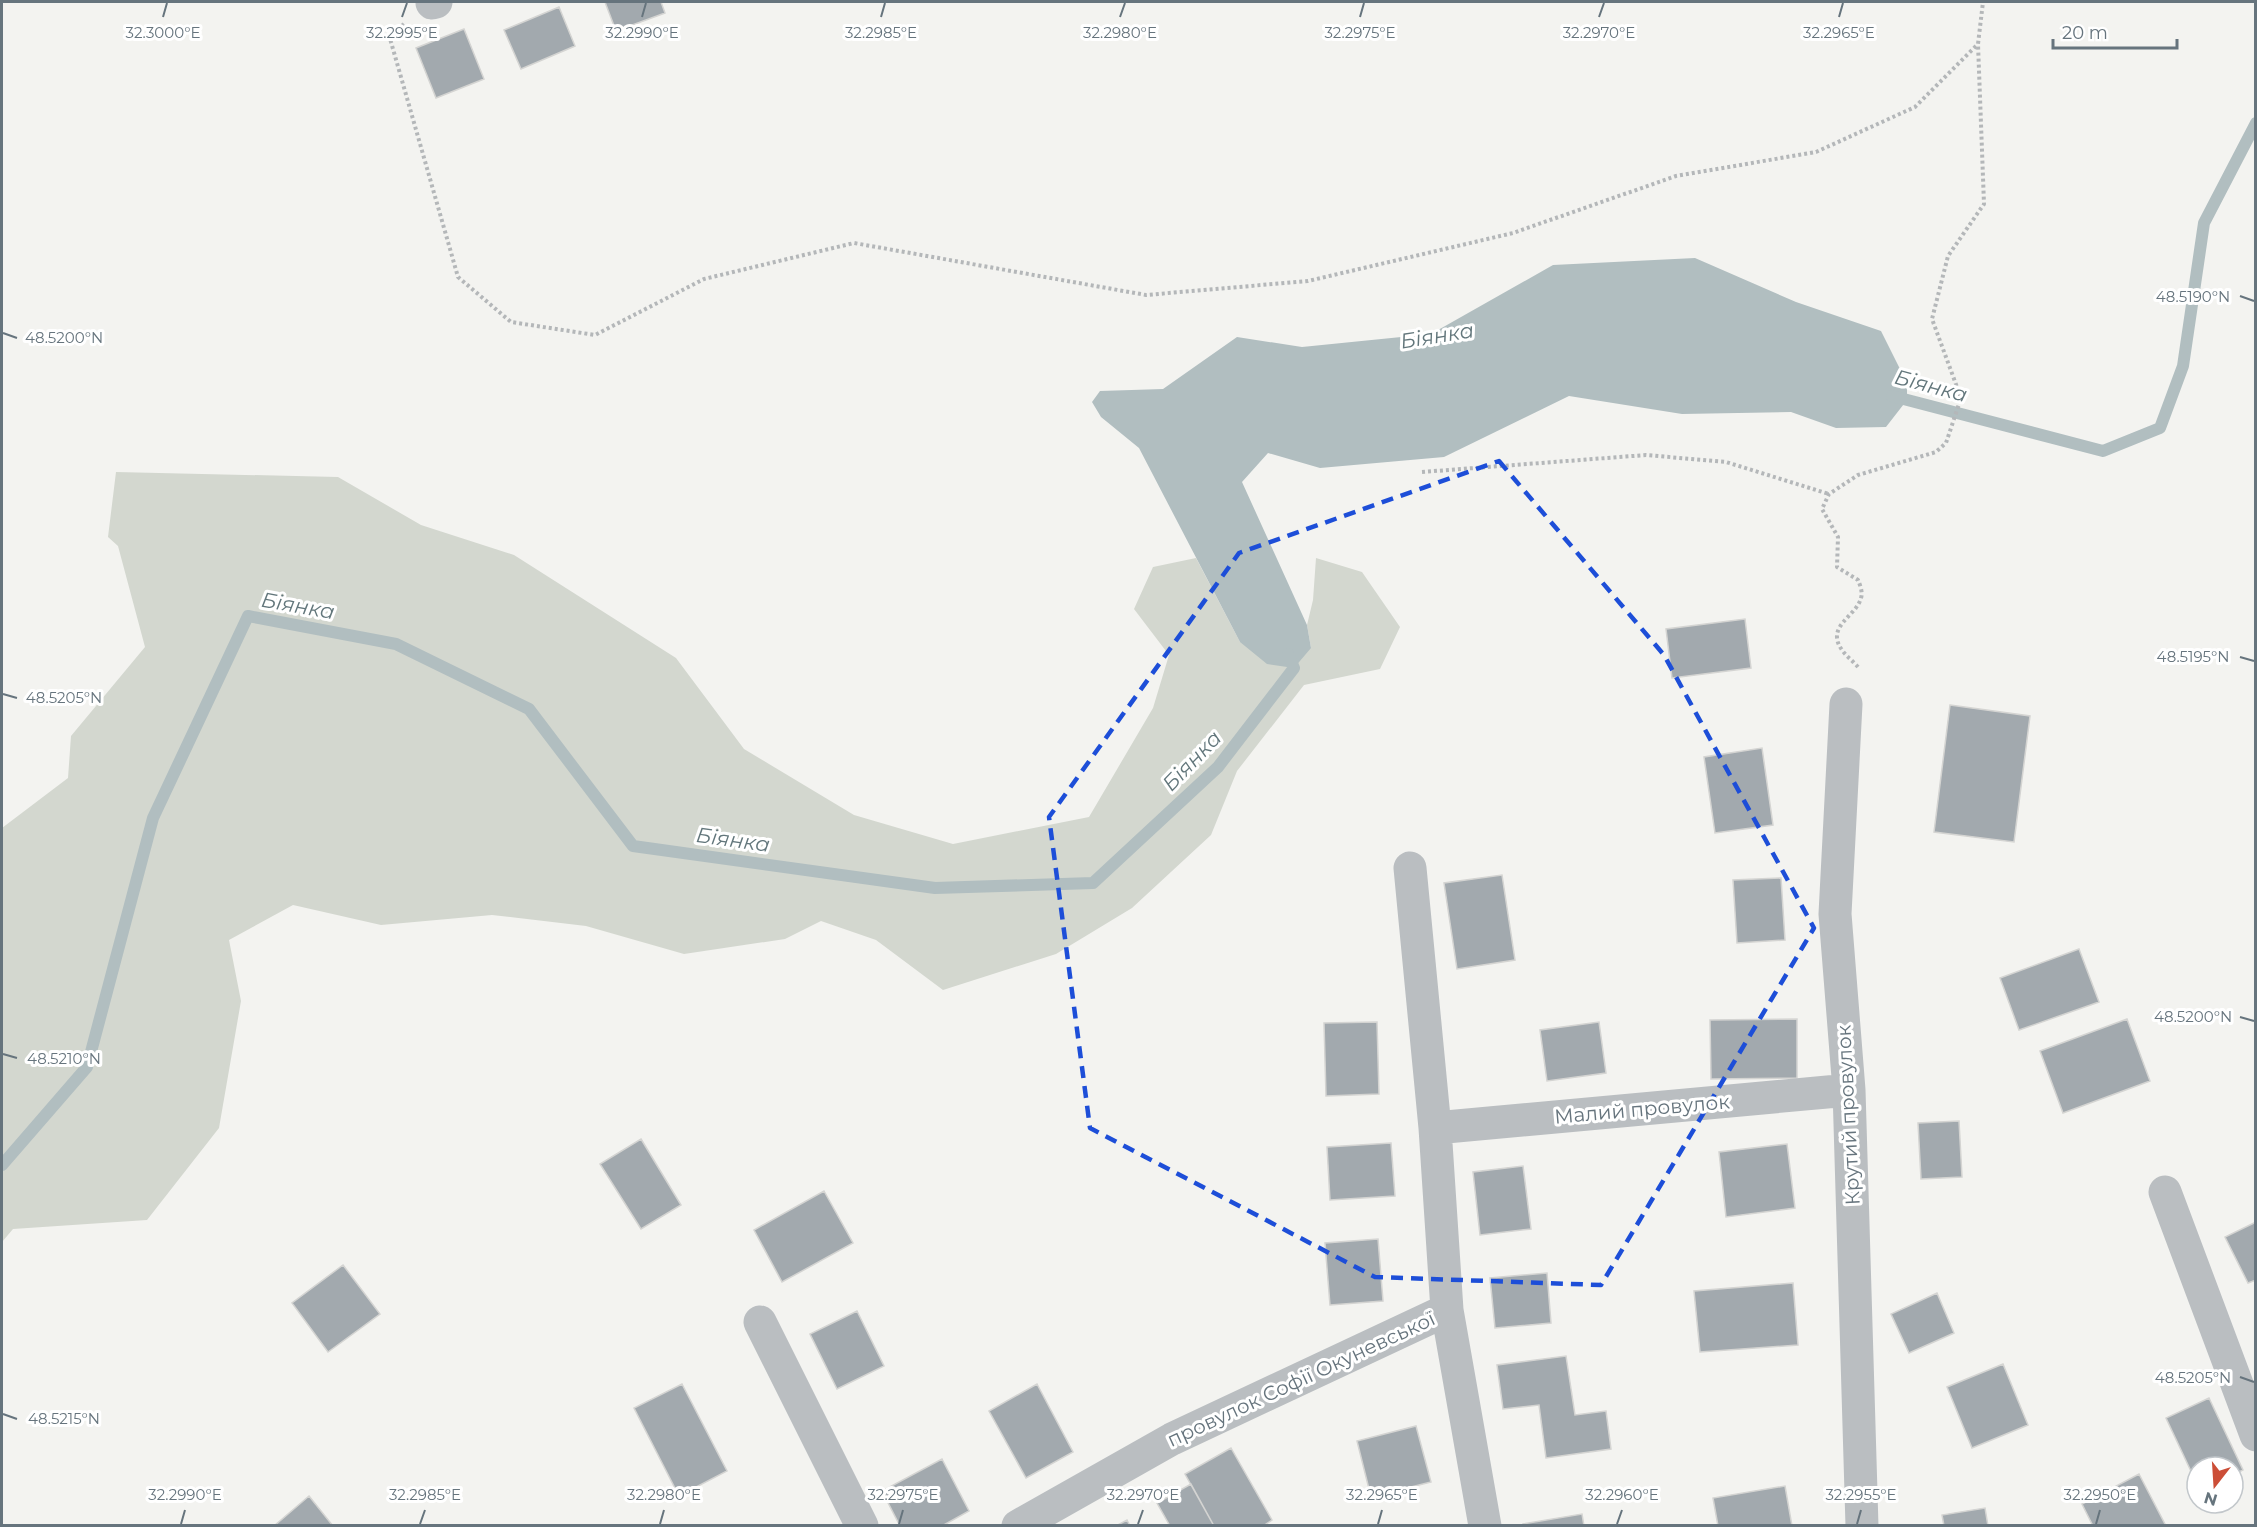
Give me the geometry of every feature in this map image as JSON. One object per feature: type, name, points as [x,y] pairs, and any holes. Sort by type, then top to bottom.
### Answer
[{"type":"street","name":"Крутий провулок","points":[[1846,704],[1835,914],[1849,1090],[1862,1526]]},
{"type":"street","name":"провулок Софії Окуневської","points":[[1018,1526],[1172,1439],[1447,1310],[1435,1128],[1410,868]]},
{"type":"street","name":"Малий провулок","points":[[1435,1128],[1849,1090]]},
{"type":"street","points":[[2165,1192],[2256,1436]]},
{"type":"street","points":[[1447,1310],[1485,1526]]},
{"type":"street","points":[[760,1322],[862,1526]]},
{"type":"path","points":[[434,2],[389,35],[458,277],[511,322],[595,335],[704,279],[854,243],[1146,295],[1308,281],[1513,233],[1676,176],[1816,153],[1916,107],[1978,44]]},
{"type":"path","points":[[1858,666],[1841,650],[1837,637],[1840,622],[1858,606],[1862,595],[1858,580],[1837,567],[1838,537],[1822,509],[1829,494],[1858,475],[1936,452],[1946,443],[1961,399],[1932,319],[1948,256],[1984,204],[1978,44],[1983,2]]},
{"type":"path","points":[[1422,472],[1646,455],[1726,462],[1829,494]]},
{"type":"highlighted area","points":[[1499,461],[1664,655],[1814,928],[1601,1285],[1375,1277],[1090,1128],[1049,817],[1239,553]]},
{"type":"shaded area","points":[[116,472],[338,477],[421,525],[514,555],[676,658],[744,749],[854,815],[953,844],[1089,817],[1153,708],[1169,655],[1134,609],[1153,567],[1196,558],[1240,642],[1311,648],[1307,625],[1313,600],[1316,558],[1362,572],[1400,627],[1380,669],[1304,685],[1237,771],[1211,835],[1132,908],[1056,954],[943,990],[876,940],[821,921],[785,939],[684,954],[586,926],[492,915],[381,925],[293,905],[229,940],[241,1001],[219,1128],[147,1220],[13,1229],[2,1242],[2,828],[68,778],[71,736],[145,647],[118,546],[108,537]]},
{"type":"water","points":[[1695,258],[1796,302],[1881,331],[1907,383],[1907,400],[1886,427],[1836,428],[1791,412],[1682,414],[1569,396],[1444,457],[1320,468],[1268,453],[1242,482],[1307,625],[1311,648],[1294,668],[1267,664],[1240,642],[1139,448],[1101,417],[1092,402],[1100,391],[1163,389],[1237,337],[1302,347],[1431,334],[1553,265]]},
{"type":"building","points":[[605,2],[661,2],[665,13],[616,31]]},
{"type":"building","points":[[559,7],[575,46],[521,69],[504,30]]},
{"type":"building","points":[[464,29],[484,79],[436,98],[416,48]]},
{"type":"building","points":[[1745,619],[1751,668],[1672,678],[1666,629]]},
{"type":"building","points":[[1950,705],[2030,716],[2014,842],[1934,832]]},
{"type":"building","points":[[1762,748],[1773,825],[1715,833],[1704,757]]},
{"type":"building","points":[[1502,875],[1515,960],[1457,969],[1444,883]]},
{"type":"building","points":[[1781,878],[1785,940],[1737,943],[1733,880]]},
{"type":"building","points":[[2079,949],[2099,1002],[2019,1030],[2000,978]]},
{"type":"building","points":[[1797,1019],[1797,1078],[1711,1079],[1710,1020]]},
{"type":"building","points":[[2127,1019],[2150,1081],[2063,1113],[2040,1051]]},
{"type":"building","points":[[1377,1022],[1379,1094],[1326,1096],[1324,1023]]},
{"type":"building","points":[[1599,1022],[1606,1073],[1547,1081],[1540,1030]]},
{"type":"building","points":[[1959,1121],[1962,1177],[1921,1179],[1918,1123]]},
{"type":"building","points":[[641,1139],[681,1205],[641,1229],[600,1164]]},
{"type":"building","points":[[1391,1143],[1395,1196],[1330,1200],[1327,1147]]},
{"type":"building","points":[[1787,1144],[1795,1208],[1726,1217],[1719,1152]]},
{"type":"building","points":[[1523,1166],[1531,1229],[1480,1235],[1473,1172]]},
{"type":"building","points":[[824,1191],[853,1243],[782,1282],[754,1230]]},
{"type":"building","points":[[2256,1222],[2256,1280],[2248,1283],[2225,1237]]},
{"type":"building","points":[[1378,1239],[1383,1301],[1330,1305],[1325,1243]]},
{"type":"building","points":[[343,1265],[380,1314],[328,1352],[292,1303]]},
{"type":"building","points":[[1547,1273],[1551,1323],[1495,1328],[1490,1278]]},
{"type":"building","points":[[1793,1283],[1798,1345],[1700,1352],[1694,1291]]},
{"type":"building","points":[[1937,1293],[1954,1333],[1909,1353],[1891,1314]]},
{"type":"building","points":[[857,1311],[884,1366],[837,1389],[810,1334]]},
{"type":"building","points":[[1566,1356],[1575,1415],[1606,1411],[1611,1449],[1546,1458],[1539,1405],[1503,1409],[1497,1365]]},
{"type":"building","points":[[2003,1364],[2028,1425],[1972,1448],[1947,1387]]},
{"type":"building","points":[[682,1384],[727,1471],[679,1496],[634,1408]]},
{"type":"building","points":[[1037,1384],[1073,1452],[1026,1478],[989,1411]]},
{"type":"building","points":[[2209,1398],[2236,1455],[2185,1455],[2185,1458],[2166,1418]]},
{"type":"building","points":[[1416,1426],[1431,1482],[1371,1497],[1357,1441]]},
{"type":"building","points":[[1231,1448],[1272,1520],[1263,1526],[1214,1526],[1185,1474]]},
{"type":"building","points":[[942,1459],[969,1511],[942,1526],[900,1526],[882,1491]]},
{"type":"building","points":[[2139,1474],[2166,1526],[2093,1526],[2082,1504]]},
{"type":"building","points":[[1191,1484],[1214,1526],[1170,1526],[1157,1503]]},
{"type":"building","points":[[1785,1486],[1792,1526],[1718,1526],[1713,1498]]},
{"type":"building","points":[[309,1496],[333,1526],[274,1526]]},
{"type":"building","points":[[1985,1508],[1988,1526],[1944,1526],[1942,1515]]},
{"type":"building","points":[[1582,1514],[1584,1526],[1523,1526],[1523,1524]]},
{"type":"building","points":[[1127,1520],[1130,1526],[1116,1526]]},
{"type":"waterway","name":"Біянка","points":[[1892,396],[2103,451],[2160,428],[2183,366],[2204,223],[2256,123]]},
{"type":"waterway","name":"Біянка","points":[[2,1165],[87,1067],[153,818],[248,616],[396,644],[529,709],[633,846],[935,888],[1093,883],[1218,767],[1294,668],[1288,654]]}]
